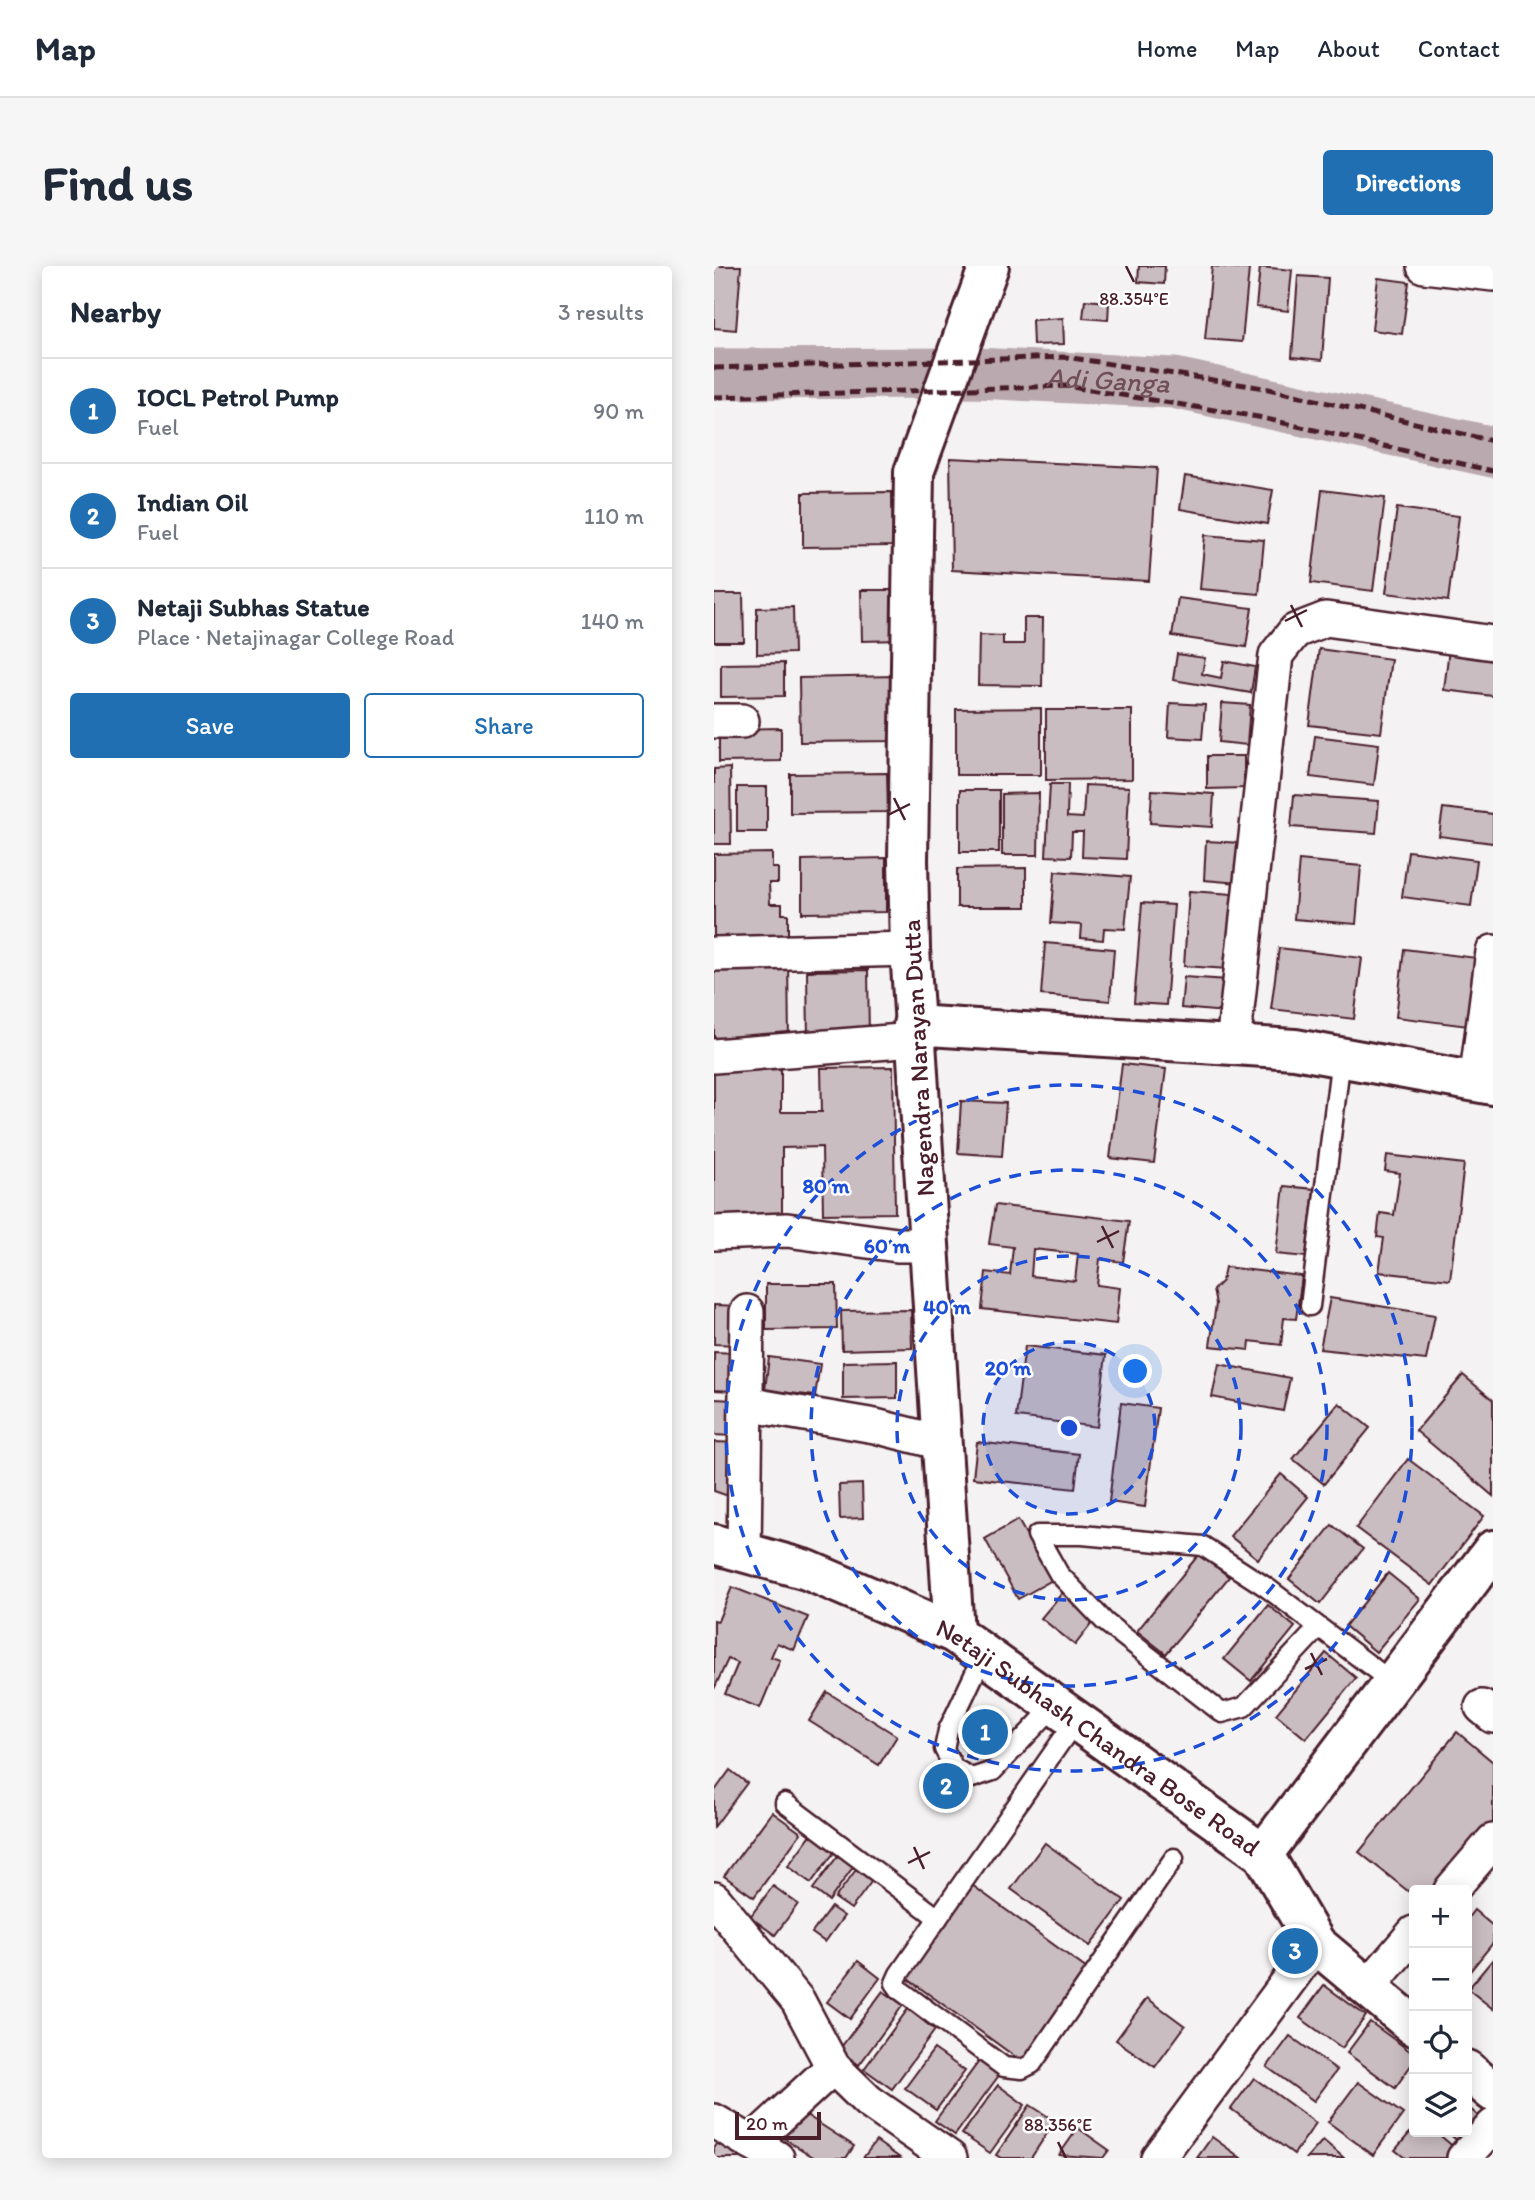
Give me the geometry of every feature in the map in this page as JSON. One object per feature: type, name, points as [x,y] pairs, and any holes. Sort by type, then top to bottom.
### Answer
[{"type":"street","name":"Nagendra Narayan Dutta","points":[[969,1643],[942,1443],[914,1033],[908,860],[914,472],[989,266]]},
{"type":"street","points":[[1424,266],[1491,271]]},
{"type":"street","points":[[1233,1045],[1276,655],[1295,631],[1326,619],[1493,643]]},
{"type":"street","points":[[714,954],[910,948]]},
{"type":"street","points":[[714,1056],[914,1033],[1295,1049],[1484,1084],[1493,952]]},
{"type":"street","points":[[714,1233],[788,1230],[897,1245],[930,1245]]},
{"type":"street","points":[[729,1549],[746,1404],[747,1312]]},
{"type":"street","points":[[746,1404],[850,1421],[942,1443]]},
{"type":"street","name":"Netaji Subhash Chandra Bose Road","points":[[729,1549],[807,1570],[969,1643],[1264,1854],[1316,1944],[1409,2022]]},
{"type":"street","points":[[1264,1854],[1493,1550]]},
{"type":"street","points":[[1455,1885],[1493,1841]]},
{"type":"street","points":[[714,1899],[798,2001],[833,2067],[868,2101],[950,2158]]},
{"type":"street","points":[[1367,1987],[1409,1939]]},
{"type":"street","points":[[1158,2158],[1316,1944]]},
{"type":"street","points":[[714,2121],[764,2150],[833,2067]]},
{"type":"street","points":[[1472,2074],[1493,2092]]},
{"type":"street","points":[[1464,2158],[1493,2126]]},
{"type":"lane","points":[[1310,1306],[1341,1058]]},
{"type":"lane","points":[[1320,1628],[1244,1707],[1222,1713],[1105,1622],[1059,1574],[1037,1535],[1082,1535],[1203,1546],[1320,1628],[1393,1683]]},
{"type":"lane","points":[[969,1643],[944,1749],[954,1768],[972,1778],[993,1771],[1065,1712]]},
{"type":"lane","points":[[1065,1712],[939,1917],[895,1983],[900,1990],[1004,2067],[1022,2069],[1032,2063],[1174,1858]]},
{"type":"lane","points":[[785,1802],[939,1917]]},
{"type":"building","points":[[714,266],[741,266],[736,330],[714,328]]},
{"type":"building","points":[[1139,266],[1165,266],[1164,284],[1138,282]]},
{"type":"building","points":[[1212,266],[1249,269],[1242,342],[1205,339]]},
{"type":"building","points":[[1260,267],[1292,270],[1288,311],[1256,307]]},
{"type":"building","points":[[1298,276],[1328,278],[1322,360],[1292,357]]},
{"type":"building","points":[[1378,278],[1409,282],[1402,334],[1372,330]]},
{"type":"building","points":[[1085,300],[1109,302],[1108,320],[1083,318]]},
{"type":"building","points":[[1063,318],[1064,344],[1033,345],[1032,320]]},
{"type":"building","points":[[950,458],[1157,468],[1149,581],[952,570]]},
{"type":"building","points":[[1185,476],[1273,490],[1267,524],[1180,509]]},
{"type":"building","points":[[1322,490],[1385,498],[1373,591],[1311,583]]},
{"type":"building","points":[[892,492],[893,546],[803,547],[803,493]]},
{"type":"building","points":[[1397,508],[1459,516],[1448,601],[1386,593]]},
{"type":"building","points":[[1205,535],[1264,540],[1259,594],[1200,589]]},
{"type":"building","points":[[861,590],[900,590],[901,640],[862,641]]},
{"type":"building","points":[[714,594],[743,594],[744,642],[714,642]]},
{"type":"building","points":[[1178,598],[1252,608],[1246,647],[1172,636]]},
{"type":"building","points":[[793,607],[794,653],[757,654],[757,608]]},
{"type":"building","points":[[1024,618],[1043,618],[1042,686],[978,685],[979,635],[1003,636],[1003,644],[1024,644]]},
{"type":"building","points":[[1450,641],[1493,647],[1493,696],[1444,690]]},
{"type":"building","points":[[1319,649],[1391,659],[1381,733],[1309,725]]},
{"type":"building","points":[[1177,654],[1205,658],[1202,674],[1221,678],[1224,661],[1255,667],[1251,693],[1173,680]]},
{"type":"building","points":[[784,663],[784,696],[721,697],[721,664]]},
{"type":"building","points":[[895,676],[896,741],[800,742],[799,678]]},
{"type":"building","points":[[1170,703],[1205,705],[1202,739],[1168,737]]},
{"type":"building","points":[[1222,703],[1250,705],[1247,745],[1219,742]]},
{"type":"building","points":[[1041,708],[1041,775],[956,775],[956,709]]},
{"type":"building","points":[[1046,710],[1132,710],[1132,779],[1046,780]]},
{"type":"building","points":[[781,728],[781,761],[719,762],[719,729]]},
{"type":"building","points":[[1315,736],[1379,744],[1374,785],[1310,777]]},
{"type":"building","points":[[1207,756],[1244,756],[1244,788],[1207,789]]},
{"type":"building","points":[[730,768],[731,844],[714,844],[714,769]]},
{"type":"building","points":[[887,773],[888,812],[790,813],[790,774]]},
{"type":"building","points":[[1050,784],[1068,784],[1067,817],[1083,818],[1085,785],[1129,787],[1126,859],[1082,857],[1083,832],[1072,832],[1071,857],[1046,856]]},
{"type":"building","points":[[737,787],[767,787],[767,832],[737,832]]},
{"type":"building","points":[[960,790],[999,790],[999,852],[960,852]]},
{"type":"building","points":[[1152,790],[1214,794],[1212,827],[1150,823]]},
{"type":"building","points":[[1039,793],[1038,855],[1002,855],[1002,794]]},
{"type":"building","points":[[1294,795],[1379,801],[1376,833],[1291,827]]},
{"type":"building","points":[[1443,808],[1493,814],[1493,843],[1439,836]]},
{"type":"building","points":[[1206,841],[1242,843],[1239,883],[1204,880]]},
{"type":"building","points":[[1408,851],[1477,860],[1471,906],[1402,897]]},
{"type":"building","points":[[772,853],[772,868],[778,868],[778,883],[769,883],[770,904],[782,904],[782,914],[788,914],[788,940],[714,941],[714,854]]},
{"type":"building","points":[[886,858],[886,912],[802,913],[802,860]]},
{"type":"building","points":[[1299,860],[1361,866],[1356,924],[1294,919]]},
{"type":"building","points":[[1026,868],[1026,907],[957,907],[957,869]]},
{"type":"building","points":[[1055,871],[1130,877],[1125,929],[1104,928],[1103,940],[1081,938],[1082,925],[1051,923]]},
{"type":"building","points":[[1189,891],[1233,894],[1228,969],[1184,966]]},
{"type":"building","points":[[1142,903],[1174,905],[1166,1005],[1134,1003]]},
{"type":"building","points":[[1045,943],[1114,949],[1110,1001],[1041,995]]},
{"type":"building","points":[[1279,948],[1362,958],[1354,1019],[1271,1009]]},
{"type":"building","points":[[1404,949],[1477,958],[1468,1026],[1396,1017]]},
{"type":"building","points":[[788,957],[789,1044],[714,1045],[714,959]]},
{"type":"building","points":[[868,970],[869,1038],[808,1039],[807,971]]},
{"type":"building","points":[[1184,977],[1228,980],[1225,1012],[1181,1008]]},
{"type":"building","points":[[1122,1064],[1166,1069],[1154,1163],[1110,1158]]},
{"type":"building","points":[[893,1067],[895,1213],[823,1214],[822,1147],[782,1148],[782,1216],[714,1217],[714,1070],[781,1069],[781,1112],[822,1112],[821,1068]]},
{"type":"building","points":[[961,1101],[1006,1103],[1002,1156],[958,1153]]},
{"type":"building","points":[[1387,1155],[1464,1164],[1450,1280],[1379,1272],[1384,1238],[1377,1237],[1380,1213],[1394,1215],[1400,1173],[1385,1171]]},
{"type":"building","points":[[1284,1186],[1314,1189],[1306,1257],[1276,1254]]},
{"type":"building","points":[[995,1205],[1129,1221],[1123,1262],[1100,1259],[1097,1285],[1120,1288],[1116,1324],[982,1309],[986,1272],[1010,1275],[1013,1247],[989,1244]],"holes":[[[1033,1249],[1078,1254],[1075,1281],[1031,1276]]]},
{"type":"building","points":[[1225,1267],[1302,1276],[1296,1319],[1284,1318],[1281,1345],[1250,1341],[1249,1350],[1210,1346],[1216,1304],[1213,1290],[1222,1281]]},
{"type":"building","points":[[766,1284],[836,1284],[837,1329],[766,1330]]},
{"type":"building","points":[[1330,1298],[1435,1315],[1426,1360],[1320,1349]]},
{"type":"building","points":[[714,1305],[741,1306],[739,1345],[714,1344]]},
{"type":"building","points":[[911,1310],[912,1348],[842,1350],[841,1311]]},
{"type":"building","points":[[1025,1346],[1106,1355],[1097,1427],[1016,1417]]},
{"type":"building","points":[[714,1352],[736,1353],[734,1391],[714,1390]]},
{"type":"building","points":[[769,1357],[820,1364],[815,1396],[765,1390]]},
{"type":"building","points":[[897,1361],[897,1398],[843,1399],[843,1362]]},
{"type":"building","points":[[1219,1364],[1290,1378],[1283,1411],[1212,1397]]},
{"type":"building","points":[[1463,1375],[1493,1400],[1493,1496],[1416,1431]]},
{"type":"building","points":[[714,1399],[735,1400],[733,1436],[714,1435]]},
{"type":"building","points":[[1121,1403],[1158,1408],[1145,1507],[1109,1502]]},
{"type":"building","points":[[1339,1403],[1370,1428],[1324,1484],[1293,1459]]},
{"type":"building","points":[[714,1442],[740,1443],[734,1498],[714,1491]]},
{"type":"building","points":[[977,1442],[1079,1454],[1075,1489],[973,1478]]},
{"type":"building","points":[[1408,1459],[1484,1516],[1432,1585],[1356,1528]]},
{"type":"building","points":[[1281,1474],[1308,1497],[1258,1559],[1230,1536]]},
{"type":"building","points":[[862,1484],[863,1518],[840,1519],[839,1485]]},
{"type":"building","points":[[1018,1520],[1052,1580],[1018,1599],[985,1539]]},
{"type":"building","points":[[1332,1525],[1363,1549],[1320,1604],[1289,1579]]},
{"type":"building","points":[[1200,1553],[1229,1577],[1166,1654],[1137,1631]]},
{"type":"building","points":[[1388,1573],[1420,1599],[1376,1652],[1345,1626]]},
{"type":"building","points":[[732,1587],[808,1617],[794,1650],[777,1643],[771,1657],[780,1660],[760,1708],[725,1694],[738,1663],[728,1659],[714,1689],[714,1620],[718,1621]]},
{"type":"building","points":[[1063,1592],[1096,1618],[1075,1645],[1041,1618]]},
{"type":"building","points":[[1268,1605],[1295,1627],[1251,1681],[1224,1659]]},
{"type":"building","points":[[1326,1653],[1356,1678],[1306,1739],[1276,1714]]},
{"type":"building","points":[[827,1692],[897,1736],[879,1765],[809,1721]]},
{"type":"building","points":[[1457,1732],[1493,1762],[1493,1829],[1447,1885],[1409,1885],[1409,1892],[1359,1852]]},
{"type":"building","points":[[730,1770],[747,1783],[714,1827],[714,1792]]},
{"type":"building","points":[[772,1812],[801,1833],[754,1897],[724,1876]]},
{"type":"building","points":[[815,1829],[839,1846],[811,1883],[788,1866]]},
{"type":"building","points":[[1045,1843],[1124,1900],[1090,1946],[1011,1889]]},
{"type":"building","points":[[840,1853],[855,1864],[829,1901],[813,1889]]},
{"type":"building","points":[[858,1867],[874,1878],[851,1909],[835,1898]]},
{"type":"building","points":[[972,1885],[1091,1972],[1024,2063],[905,1977]]},
{"type":"building","points":[[773,1886],[798,1904],[775,1935],[750,1917]]},
{"type":"building","points":[[831,1907],[844,1916],[825,1942],[812,1933]]},
{"type":"building","points":[[1474,1910],[1493,1926],[1493,1943],[1472,1969],[1472,1948]]},
{"type":"building","points":[[1493,1959],[1493,2009],[1472,1992],[1472,1984]]},
{"type":"building","points":[[858,1961],[880,1978],[850,2019],[827,2002]]},
{"type":"building","points":[[1324,1985],[1366,2016],[1342,2048],[1300,2018]]},
{"type":"building","points":[[883,1991],[903,2005],[859,2065],[839,2050]]},
{"type":"building","points":[[1147,1998],[1185,2026],[1155,2067],[1116,2040]]},
{"type":"building","points":[[908,2009],[935,2030],[892,2089],[864,2069]]},
{"type":"building","points":[[1370,2022],[1409,2050],[1409,2068],[1395,2088],[1347,2053]]},
{"type":"building","points":[[1290,2036],[1337,2070],[1314,2101],[1267,2067]]},
{"type":"building","points":[[934,2049],[965,2071],[936,2110],[905,2088]]},
{"type":"building","points":[[980,2060],[1000,2074],[955,2135],[935,2121]]},
{"type":"building","points":[[1254,2078],[1316,2123],[1294,2154],[1231,2109]]},
{"type":"building","points":[[1358,2082],[1403,2114],[1373,2155],[1328,2122]]},
{"type":"building","points":[[998,2085],[1025,2105],[990,2153],[962,2134]]},
{"type":"building","points":[[1030,2105],[1055,2121],[1031,2158],[1001,2158],[996,2155]]},
{"type":"building","points":[[797,2109],[854,2146],[846,2158],[815,2158],[779,2135]]},
{"type":"building","points":[[1472,2110],[1486,2123],[1465,2147],[1453,2137],[1472,2137]]},
{"type":"building","points":[[1078,2128],[1109,2150],[1103,2158],[1059,2155]]},
{"type":"building","points":[[1409,2134],[1409,2137],[1442,2137],[1455,2148],[1446,2158],[1405,2158],[1395,2150]]},
{"type":"building","points":[[722,2136],[755,2158],[714,2158],[714,2147]]},
{"type":"building","points":[[1212,2137],[1241,2158],[1197,2158]]},
{"type":"building","points":[[1323,2140],[1344,2158],[1307,2158]]},
{"type":"building","points":[[876,2141],[900,2158],[863,2158]]},
{"type":"waterway","name":"Adi Ganga","points":[[714,374],[976,373],[1174,383],[1493,452]]},
{"type":"railway","points":[[714,368],[1066,357],[1264,388],[1493,441]]},
{"type":"railway","points":[[714,397],[1065,386],[1258,417],[1493,471]]},
{"type":"place","name":"IOCL Petrol Pump","points":[[985,1732]]},
{"type":"place","name":"Indian Oil","points":[[946,1786]]},
{"type":"place","name":"Netaji Subhas Statue","points":[[1295,1951]]}]
